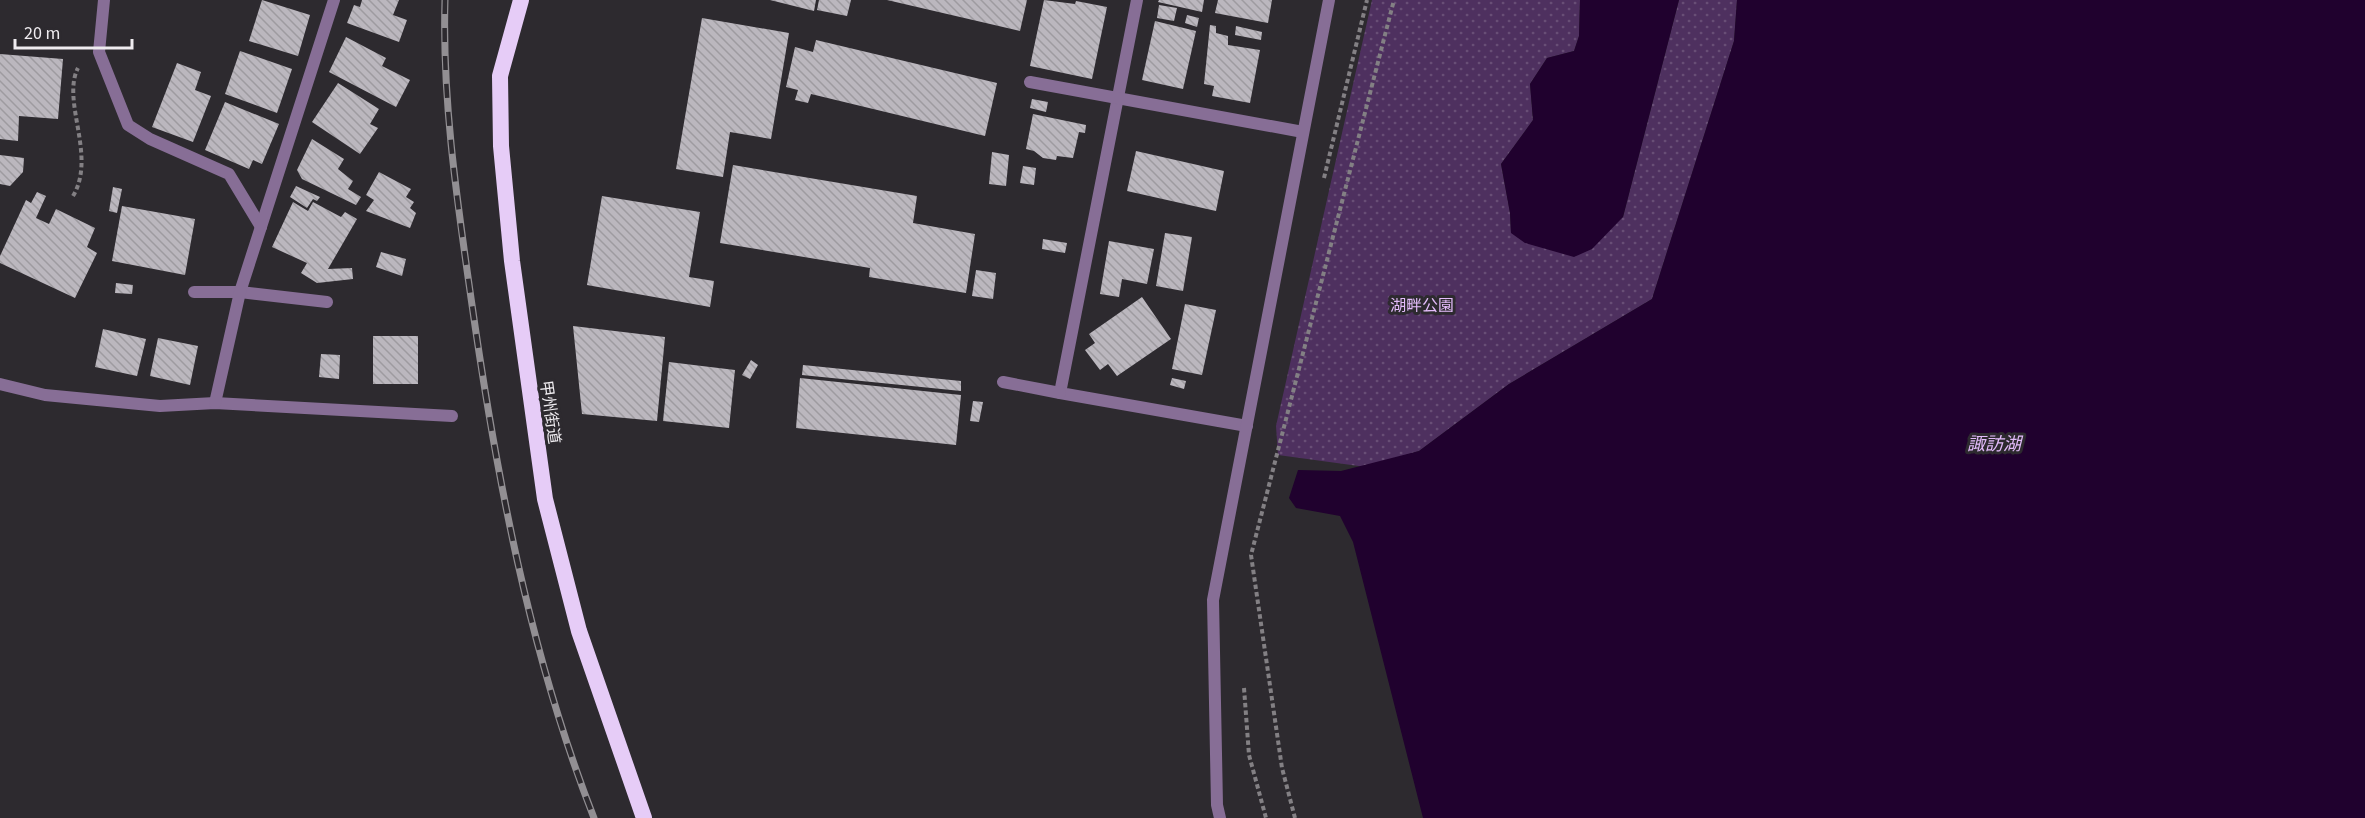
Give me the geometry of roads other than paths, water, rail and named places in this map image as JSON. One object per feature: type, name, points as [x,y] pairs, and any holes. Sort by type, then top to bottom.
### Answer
[{"type":"highway","name":"甲州街道","points":[[520,0],[500,75],[501,146],[512,261],[545,500],[579,631],[644,818]]},
{"type":"street","points":[[104,0],[99,46],[104,70],[128,125],[150,139],[229,174],[261,227]]},
{"type":"street","points":[[215,403],[240,292],[334,0]]},
{"type":"street","points":[[1060,393],[1137,0]]},
{"type":"street","points":[[1220,818],[1217,793],[1213,600],[1329,0]]},
{"type":"street","points":[[1030,82],[1303,132]]},
{"type":"street","points":[[194,292],[240,292],[327,302]]},
{"type":"street","points":[[1004,382],[1247,426]]},
{"type":"street","points":[[0,384],[45,395],[160,406],[215,403],[452,416]]},
{"type":"water","points":[[1580,0],[1679,0],[1623,217],[1592,249],[1574,257],[1525,243],[1511,233],[1510,213],[1501,164],[1533,120],[1530,84],[1547,58],[1574,51],[1579,36]]},
{"type":"water","name":"諏訪湖","points":[[1737,0],[2365,0],[2365,818],[1423,818],[1353,542],[1340,516],[1296,508],[1289,498],[1298,470],[1341,471],[1419,451],[1509,384],[1652,299],[1734,41]]},
{"type":"railway","points":[[445,0],[448,112],[456,187],[481,364],[504,496],[533,627],[571,755],[594,818]]},
{"type":"park label","name":"湖畔公園","points":[[1422,305]]}]
